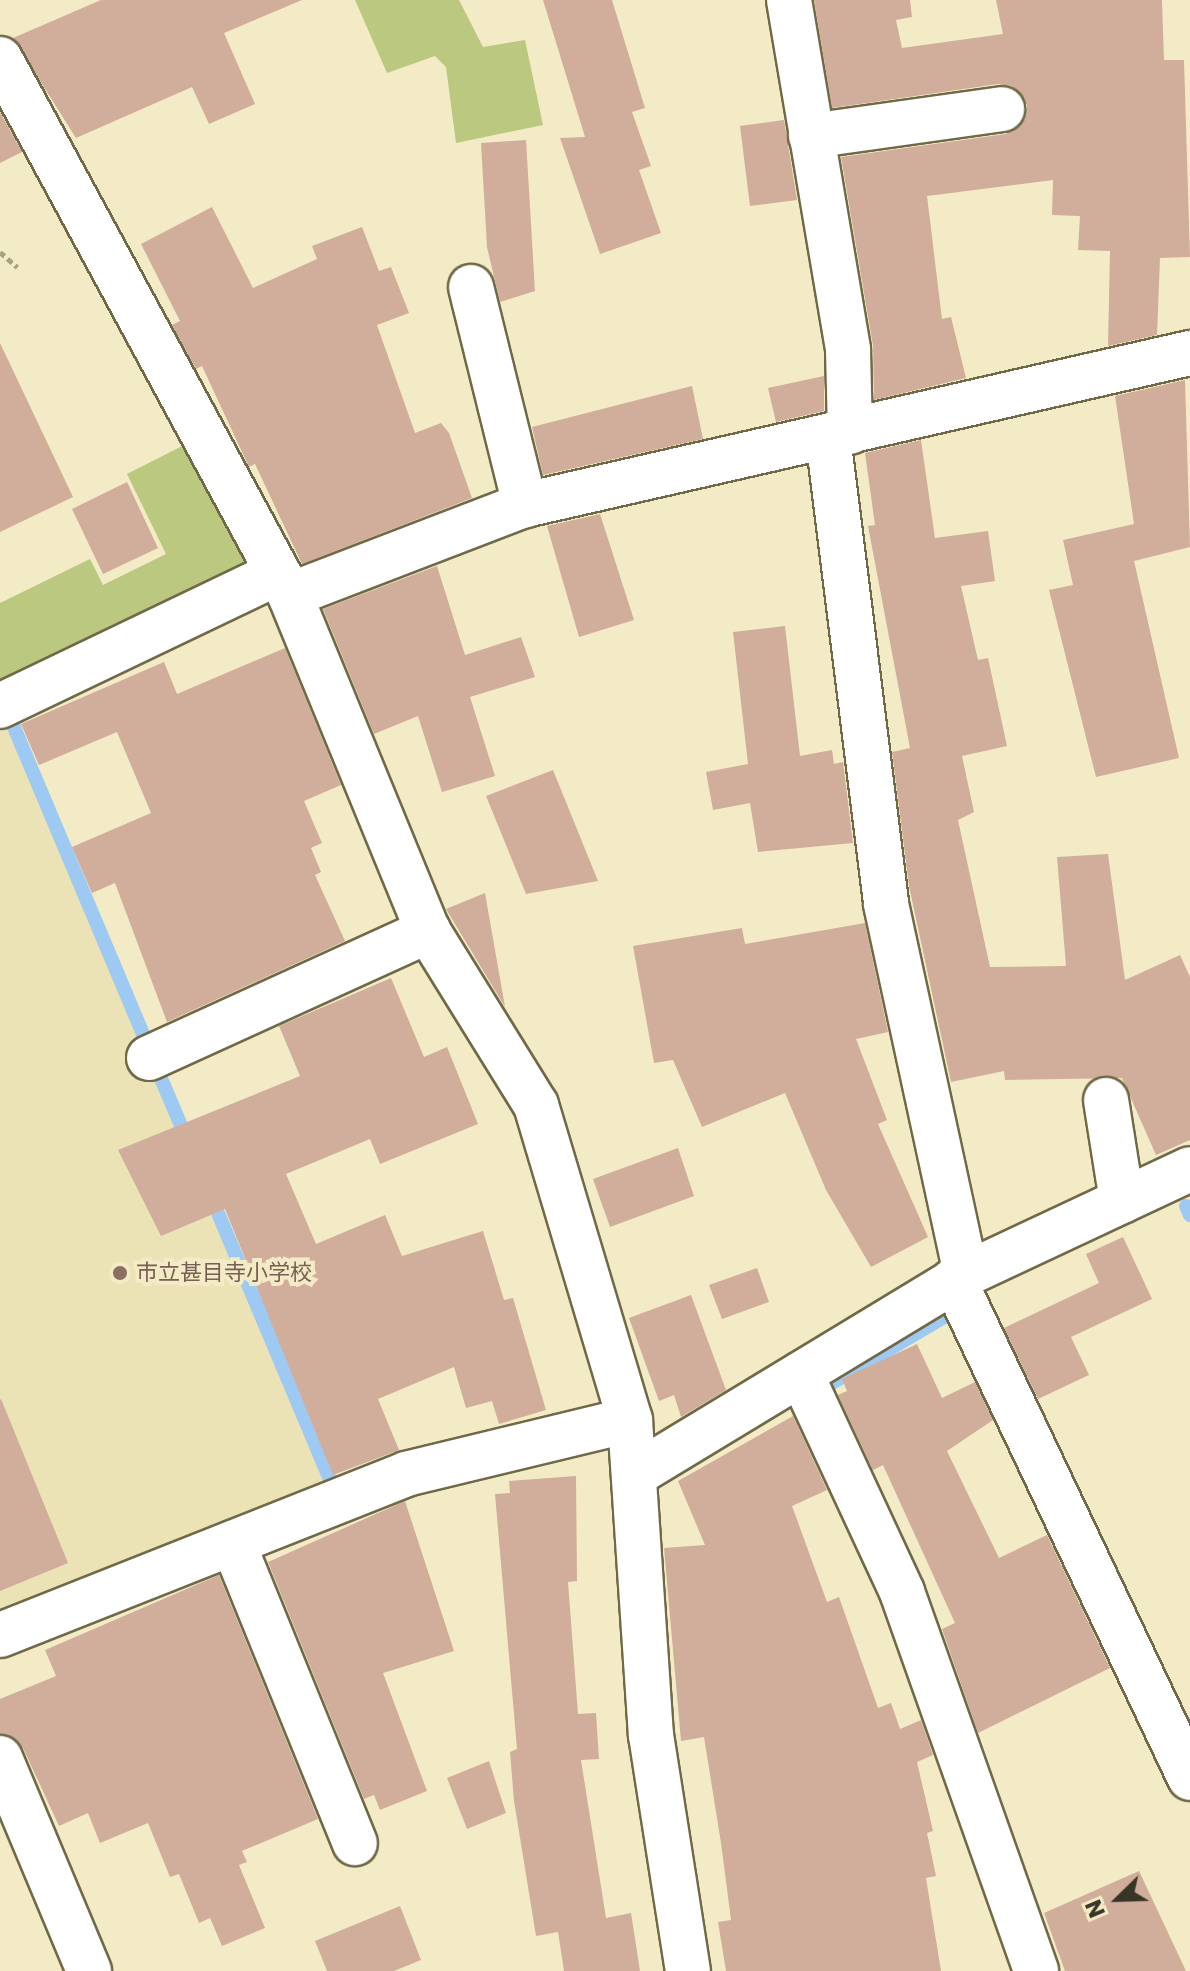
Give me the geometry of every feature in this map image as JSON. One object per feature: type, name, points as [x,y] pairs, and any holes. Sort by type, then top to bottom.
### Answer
[{"type":"street","points":[[789,0],[848,350],[839,434],[886,904],[960,1277],[1190,1778]]},
{"type":"street","points":[[0,59],[284,584],[428,931],[536,1105],[630,1420],[651,1735],[688,1971]]},
{"type":"street","points":[[811,136],[1002,109]]},
{"type":"street","points":[[471,287],[525,505]]},
{"type":"street","points":[[0,706],[284,584],[525,505],[1190,353]]},
{"type":"street","points":[[149,1058],[428,931]]},
{"type":"street","points":[[1106,1100],[1122,1201]]},
{"type":"street","points":[[634,1475],[960,1277],[1190,1169]]},
{"type":"street","points":[[801,1374],[902,1592],[1036,1971]]},
{"type":"street","points":[[0,1635],[406,1474],[630,1420]]},
{"type":"street","points":[[233,1543],[355,1843]]},
{"type":"street","points":[[0,1758],[89,1971]]},
{"type":"path","points":[[0,252],[17,267]]},
{"type":"shaded area","name":"市立甚目寺小学校","points":[[8,722],[329,1488],[0,1620],[0,725]]},
{"type":"green space","points":[[355,0],[459,0],[483,47],[525,40],[543,125],[456,143],[446,67],[435,56],[387,73]]},
{"type":"green space","points":[[186,444],[250,562],[0,691],[0,603],[90,559],[103,585],[166,554],[127,474]]},
{"type":"building","points":[[101,0],[302,0],[224,33],[255,104],[209,124],[192,87],[76,138],[13,38]]},
{"type":"building","points":[[543,0],[612,0],[645,108],[632,112],[651,166],[639,170],[661,233],[600,254],[560,138],[585,137]]},
{"type":"building","points":[[814,0],[910,0],[912,17],[896,20],[902,48],[1003,34],[996,0],[1162,0],[1164,60],[1184,60],[1190,257],[1160,258],[1157,335],[1108,346],[1110,251],[1078,250],[1080,216],[1052,215],[1053,180],[927,196],[942,319],[951,317],[966,378],[874,400],[873,346],[841,157],[1006,134],[1025,119],[1027,105],[1012,86],[998,84],[832,108]]},
{"type":"building","points":[[0,112],[22,152],[0,163]]},
{"type":"building","points":[[784,120],[797,200],[750,206],[740,126]]},
{"type":"building","points":[[526,140],[535,291],[500,302],[487,247],[481,143]]},
{"type":"building","points":[[212,207],[253,288],[317,259],[312,246],[362,227],[379,271],[391,267],[409,313],[377,325],[415,433],[441,423],[449,433],[472,498],[302,564],[255,464],[249,467],[202,366],[196,369],[172,325],[180,321],[141,244]]},
{"type":"building","points":[[0,343],[73,497],[0,532]]},
{"type":"building","points":[[824,376],[824,411],[776,422],[768,388]]},
{"type":"building","points":[[1185,380],[1190,547],[1134,561],[1179,758],[1096,777],[1049,590],[1073,585],[1063,540],[1134,524],[1115,396]]},
{"type":"building","points":[[692,386],[703,439],[543,475],[532,427]]},
{"type":"building","points":[[921,440],[935,538],[988,531],[995,581],[961,586],[978,660],[988,658],[1007,746],[962,756],[974,812],[958,820],[990,967],[1066,966],[1057,857],[1108,854],[1125,980],[1180,955],[1190,977],[1190,1140],[1156,1155],[1122,1078],[1005,1080],[1004,1071],[951,1082],[909,886],[892,752],[910,748],[868,526],[875,525],[865,453]]},
{"type":"building","points":[[127,482],[158,548],[103,574],[72,509]]},
{"type":"building","points":[[600,514],[634,620],[579,637],[547,526]]},
{"type":"building","points":[[437,566],[465,655],[521,637],[535,677],[470,697],[495,776],[442,792],[418,716],[374,734],[323,609]]},
{"type":"building","points":[[785,626],[800,756],[832,750],[834,764],[843,762],[853,843],[758,852],[750,803],[713,810],[706,772],[748,764],[733,632]]},
{"type":"building","points":[[285,648],[341,785],[304,801],[322,843],[311,848],[321,872],[315,875],[345,941],[167,1022],[115,883],[92,893],[72,847],[151,813],[117,732],[39,765],[21,724],[164,662],[177,694]]},
{"type":"building","points":[[553,770],[598,881],[526,894],[486,796]]},
{"type":"building","points":[[485,893],[505,1007],[446,909]]},
{"type":"building","points":[[865,923],[888,1032],[856,1039],[887,1120],[878,1124],[928,1237],[871,1267],[826,1190],[785,1093],[702,1127],[673,1060],[654,1063],[633,946],[742,928],[745,944]]},
{"type":"building","points":[[391,978],[424,1057],[447,1047],[478,1124],[380,1164],[370,1139],[286,1174],[316,1244],[385,1215],[402,1256],[483,1231],[504,1300],[513,1298],[546,1410],[499,1424],[492,1401],[466,1408],[454,1367],[378,1399],[399,1450],[333,1475],[225,1209],[161,1236],[118,1150],[300,1076],[279,1026]]},
{"type":"building","points":[[678,1148],[694,1196],[610,1227],[593,1179]]},
{"type":"building","points":[[1123,1237],[1152,1299],[1071,1337],[1089,1375],[1038,1399],[1004,1328],[1099,1283],[1086,1254]]},
{"type":"building","points":[[757,1268],[769,1302],[722,1319],[709,1285]]},
{"type":"building","points":[[691,1295],[726,1390],[681,1417],[674,1395],[659,1401],[629,1318]]},
{"type":"building","points":[[917,1344],[942,1398],[975,1382],[993,1420],[947,1451],[999,1558],[1047,1535],[1110,1668],[978,1733],[942,1629],[955,1623],[883,1465],[873,1470],[838,1395],[847,1391],[842,1379]]},
{"type":"building","points":[[0,1400],[68,1563],[0,1591]]},
{"type":"building","points":[[793,1416],[827,1490],[792,1506],[827,1602],[839,1597],[878,1708],[891,1703],[900,1729],[921,1720],[933,1755],[917,1762],[933,1831],[927,1833],[936,1876],[926,1878],[941,1971],[726,1971],[718,1922],[731,1920],[721,1843],[704,1737],[681,1741],[664,1548],[705,1545],[678,1481]]},
{"type":"building","points":[[576,1476],[577,1581],[568,1582],[578,1714],[596,1713],[599,1759],[581,1760],[606,1918],[631,1913],[640,1971],[564,1971],[558,1932],[536,1936],[514,1801],[510,1752],[517,1749],[495,1494],[510,1493],[509,1481]]},
{"type":"building","points":[[405,1501],[454,1651],[383,1673],[427,1791],[380,1810],[374,1795],[364,1799],[268,1562]]},
{"type":"building","points":[[219,1575],[318,1819],[242,1851],[247,1862],[239,1865],[265,1928],[222,1946],[210,1918],[199,1923],[179,1874],[170,1877],[148,1823],[100,1843],[88,1813],[59,1826],[23,1748],[0,1734],[0,1699],[56,1676],[45,1650]]},
{"type":"building","points":[[489,1761],[506,1813],[467,1829],[447,1778]]},
{"type":"building","points":[[1139,1871],[1186,1971],[1065,1971],[1044,1913]]},
{"type":"building","points":[[400,1906],[421,1960],[394,1971],[327,1971],[315,1941]]},
{"type":"waterway","points":[[11,720],[145,1038]]},
{"type":"waterway","points":[[160,1076],[188,1142]]},
{"type":"waterway","points":[[210,1194],[334,1489]]},
{"type":"waterway","points":[[1186,1206],[1190,1215]]},
{"type":"waterway","points":[[820,1390],[949,1314]]},
{"type":"place","name":"市立甚目寺小学校","points":[[120,1273]]}]
